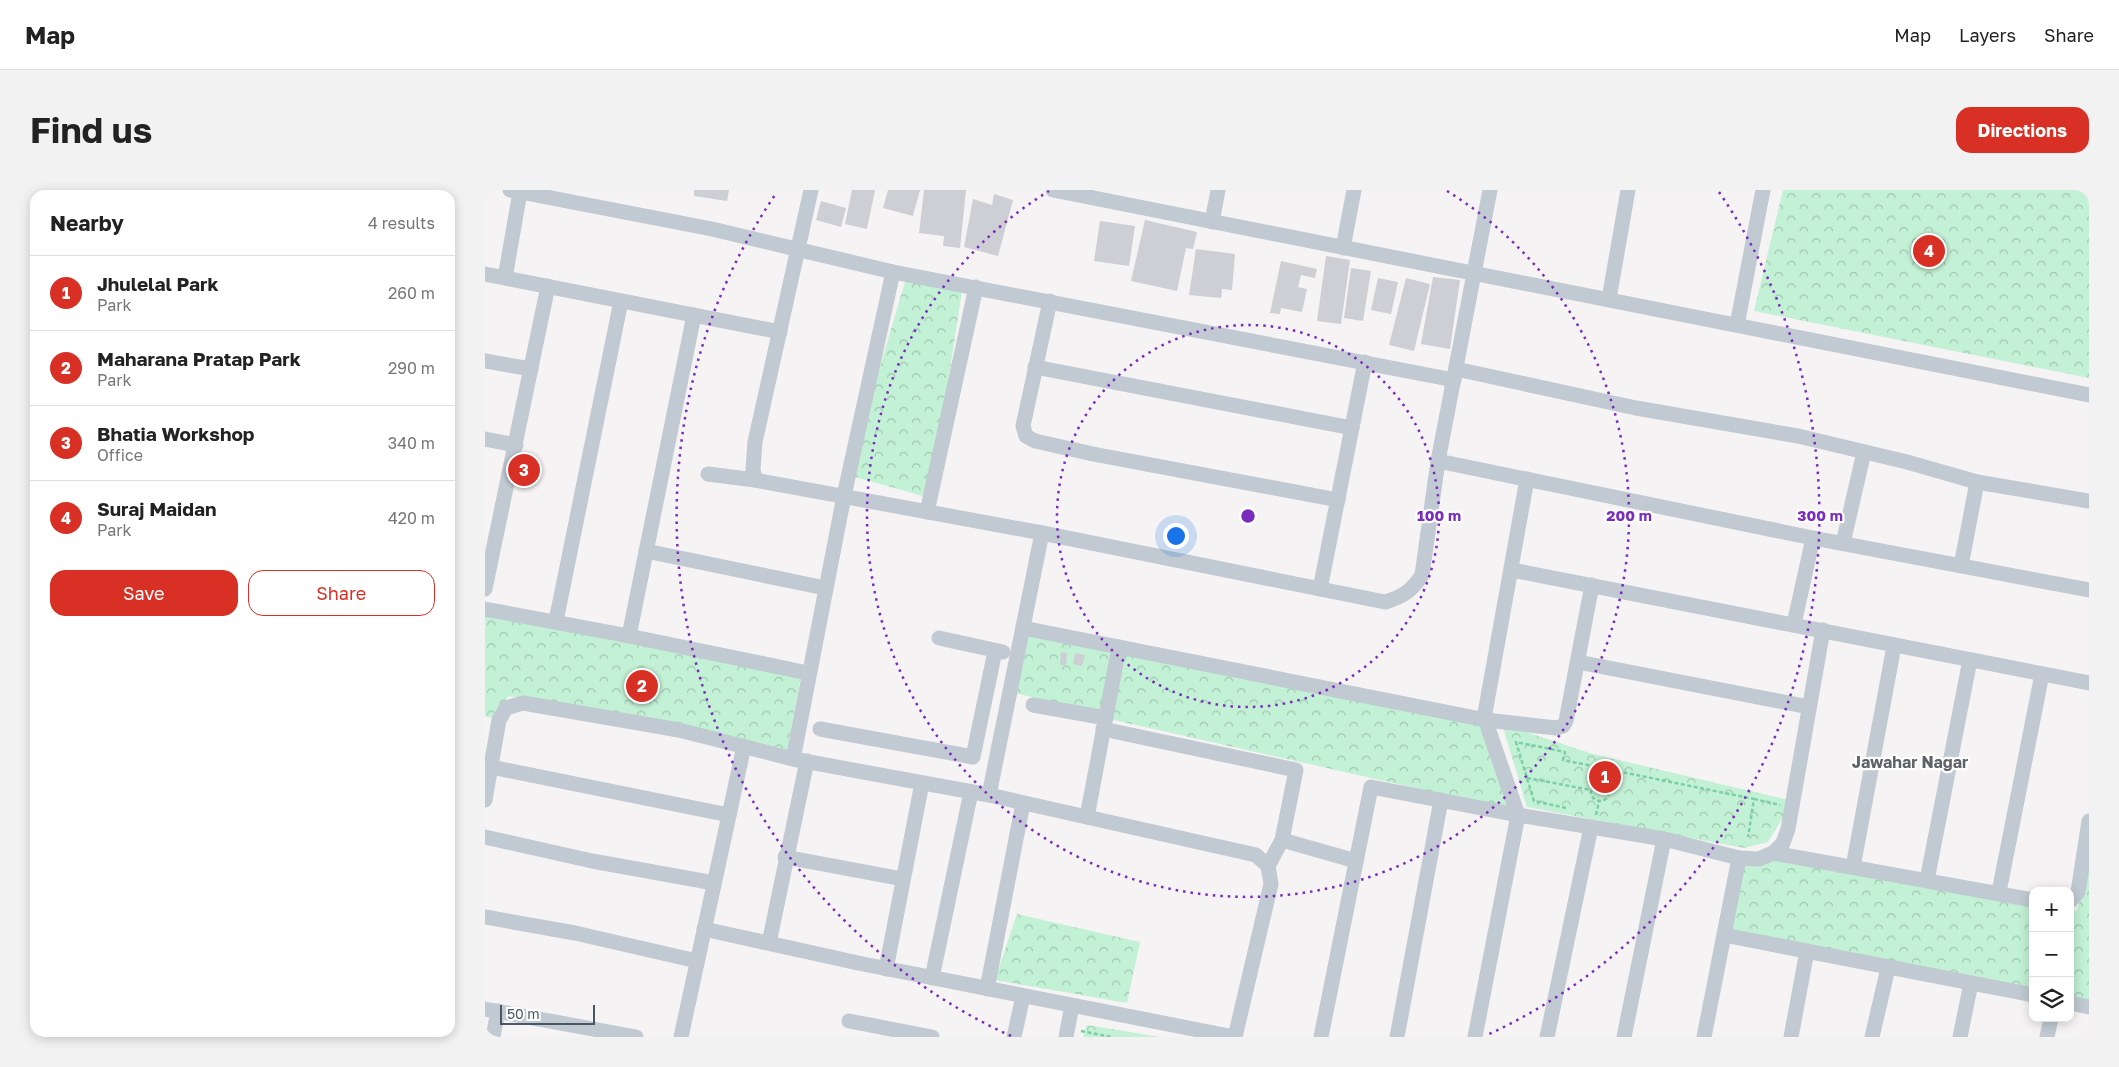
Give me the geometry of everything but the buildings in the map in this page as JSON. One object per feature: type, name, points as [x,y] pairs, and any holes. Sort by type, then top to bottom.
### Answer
[{"type":"street","points":[[755,480],[753,469],[755,442],[811,190]]},
{"type":"street","points":[[1053,190],[1082,193],[1212,222],[2089,394]]},
{"type":"street","points":[[1212,222],[1218,190]]},
{"type":"street","points":[[1343,248],[1354,190]]},
{"type":"street","points":[[708,474],[755,480],[1042,533],[1385,602],[1401,597],[1414,588],[1422,576],[1438,461],[1490,190]]},
{"type":"street","points":[[1609,299],[1628,190]]},
{"type":"street","points":[[1737,325],[1763,190]]},
{"type":"street","points":[[505,278],[515,191],[712,229],[893,272],[1365,362],[1455,375],[1798,436],[1977,482],[2089,501]]},
{"type":"street","points":[[769,943],[800,760],[808,673],[893,272]]},
{"type":"street","points":[[485,274],[780,332]]},
{"type":"street","points":[[485,589],[548,286]]},
{"type":"street","points":[[927,512],[976,287]]},
{"type":"street","points":[[556,621],[621,301]]},
{"type":"street","points":[[1050,301],[1023,426],[1026,436],[1035,441],[1338,500]]},
{"type":"street","points":[[629,636],[693,315]]},
{"type":"street","points":[[485,361],[531,369]]},
{"type":"street","points":[[1321,589],[1365,362]]},
{"type":"street","points":[[1035,367],[1352,428]]},
{"type":"street","points":[[485,439],[516,445]]},
{"type":"street","points":[[1843,543],[1864,452]]},
{"type":"street","points":[[1438,461],[1813,538],[2089,590]]},
{"type":"street","points":[[1475,1037],[1518,815],[1485,713],[1527,479]]},
{"type":"street","points":[[1961,566],[1977,482]]},
{"type":"street","points":[[989,795],[1042,533]]},
{"type":"street","points":[[1794,624],[1813,538]]},
{"type":"street","points":[[646,552],[825,588]]},
{"type":"street","points":[[1512,570],[2089,683]]},
{"type":"street","points":[[1023,628],[1486,720],[1555,728],[1563,726],[1566,721],[1592,585]]},
{"type":"street","points":[[485,609],[556,621],[808,673]]},
{"type":"street","points":[[1321,1037],[1371,787],[1518,815],[1592,818],[1663,839],[1739,858],[1759,858],[1773,853],[1783,843],[1823,630]]},
{"type":"street","points":[[939,638],[1017,655]]},
{"type":"street","points":[[1853,867],[1894,646]]},
{"type":"street","points":[[1087,817],[1119,647]]},
{"type":"street","points":[[820,729],[973,757],[995,650]]},
{"type":"street","points":[[1927,880],[1970,660]]},
{"type":"street","points":[[1578,662],[1809,707]]},
{"type":"street","points":[[1999,892],[2042,674]]},
{"type":"street","points":[[485,800],[491,767],[492,719],[506,708],[523,702],[679,730],[800,760],[989,795],[1256,855],[1268,866]]},
{"type":"street","points":[[704,929],[886,969],[1235,1037],[1271,884],[1268,866],[1281,840],[1296,770],[1033,705]]},
{"type":"street","points":[[681,1037],[744,746]]},
{"type":"street","points":[[491,767],[729,815]]},
{"type":"street","points":[[886,969],[923,783]]},
{"type":"street","points":[[932,978],[971,792]]},
{"type":"street","points":[[1397,1037],[1441,800]]},
{"type":"street","points":[[987,989],[1023,803]]},
{"type":"street","points":[[1547,1037],[1592,818]]},
{"type":"street","points":[[2074,896],[2078,892],[2086,856],[2089,821]]},
{"type":"street","points":[[485,838],[592,861],[714,883]]},
{"type":"street","points":[[1625,1037],[1663,839]]},
{"type":"street","points":[[1281,840],[1356,860]]},
{"type":"street","points":[[1773,853],[1999,892],[2029,899]]},
{"type":"street","points":[[785,857],[903,879]]},
{"type":"street","points":[[1704,1037],[1739,858]]},
{"type":"street","points":[[485,917],[575,933],[697,961]]},
{"type":"street","points":[[1724,935],[2029,994]]},
{"type":"street","points":[[1791,1037],[1807,952]]},
{"type":"street","points":[[1872,1037],[1888,968]]},
{"type":"street","points":[[1959,1037],[1971,983]]},
{"type":"street","points":[[1014,1037],[1023,996]]},
{"type":"street","points":[[2074,1004],[2089,1007]]},
{"type":"street","points":[[1066,1037],[1072,1006]]},
{"type":"street","points":[[493,1037],[491,1010],[636,1037]]},
{"type":"street","points":[[849,1022],[932,1037]]},
{"type":"street","points":[[2047,1037],[2050,1022]]},
{"type":"path","points":[[1570,808],[1534,800],[1516,742],[1565,752],[1563,760],[1791,807]]},
{"type":"path","points":[[1602,783],[1606,769]]},
{"type":"path","points":[[1527,778],[1591,790]]},
{"type":"path","points":[[1602,783],[1609,790],[1609,796],[1605,800],[1596,800],[1592,796],[1591,790],[1595,785],[1602,783]]},
{"type":"path","points":[[1748,837],[1754,799]]},
{"type":"path","points":[[1088,1037],[1089,1032],[1112,1037]]},
{"type":"green space","points":[[1783,190],[2089,190],[2089,378],[1754,311]]},
{"type":"green space","points":[[907,275],[963,285],[930,498],[848,475]]},
{"type":"green space","points":[[485,612],[801,675],[787,752],[561,705],[508,696],[497,720],[485,716]]},
{"type":"green space","points":[[1029,635],[1483,725],[1509,809],[1109,719],[1102,714],[1015,693]]},
{"type":"green space","points":[[1502,724],[1593,754],[1793,801],[1768,842],[1744,848],[1527,807]]},
{"type":"green space","points":[[1773,859],[2029,903],[2029,990],[1728,932],[1744,864]]},
{"type":"green space","points":[[2087,862],[2089,862],[2089,1002],[2074,999],[2074,911],[2077,911]]},
{"type":"green space","points":[[1017,914],[1140,942],[1127,1003],[995,980]]},
{"type":"green space","points":[[1087,1025],[1160,1037],[1083,1037]]},
{"type":"place","name":"Suraj Maidan","points":[[1929,251]]},
{"type":"place","name":"Bhatia Workshop","points":[[524,470]]},
{"type":"place","name":"Maharana Pratap Park","points":[[642,686]]},
{"type":"place","name":"Jhulelal Park","points":[[1605,777]]},
{"type":"district","name":"Jawahar Nagar","points":[[1910,762]]}]
